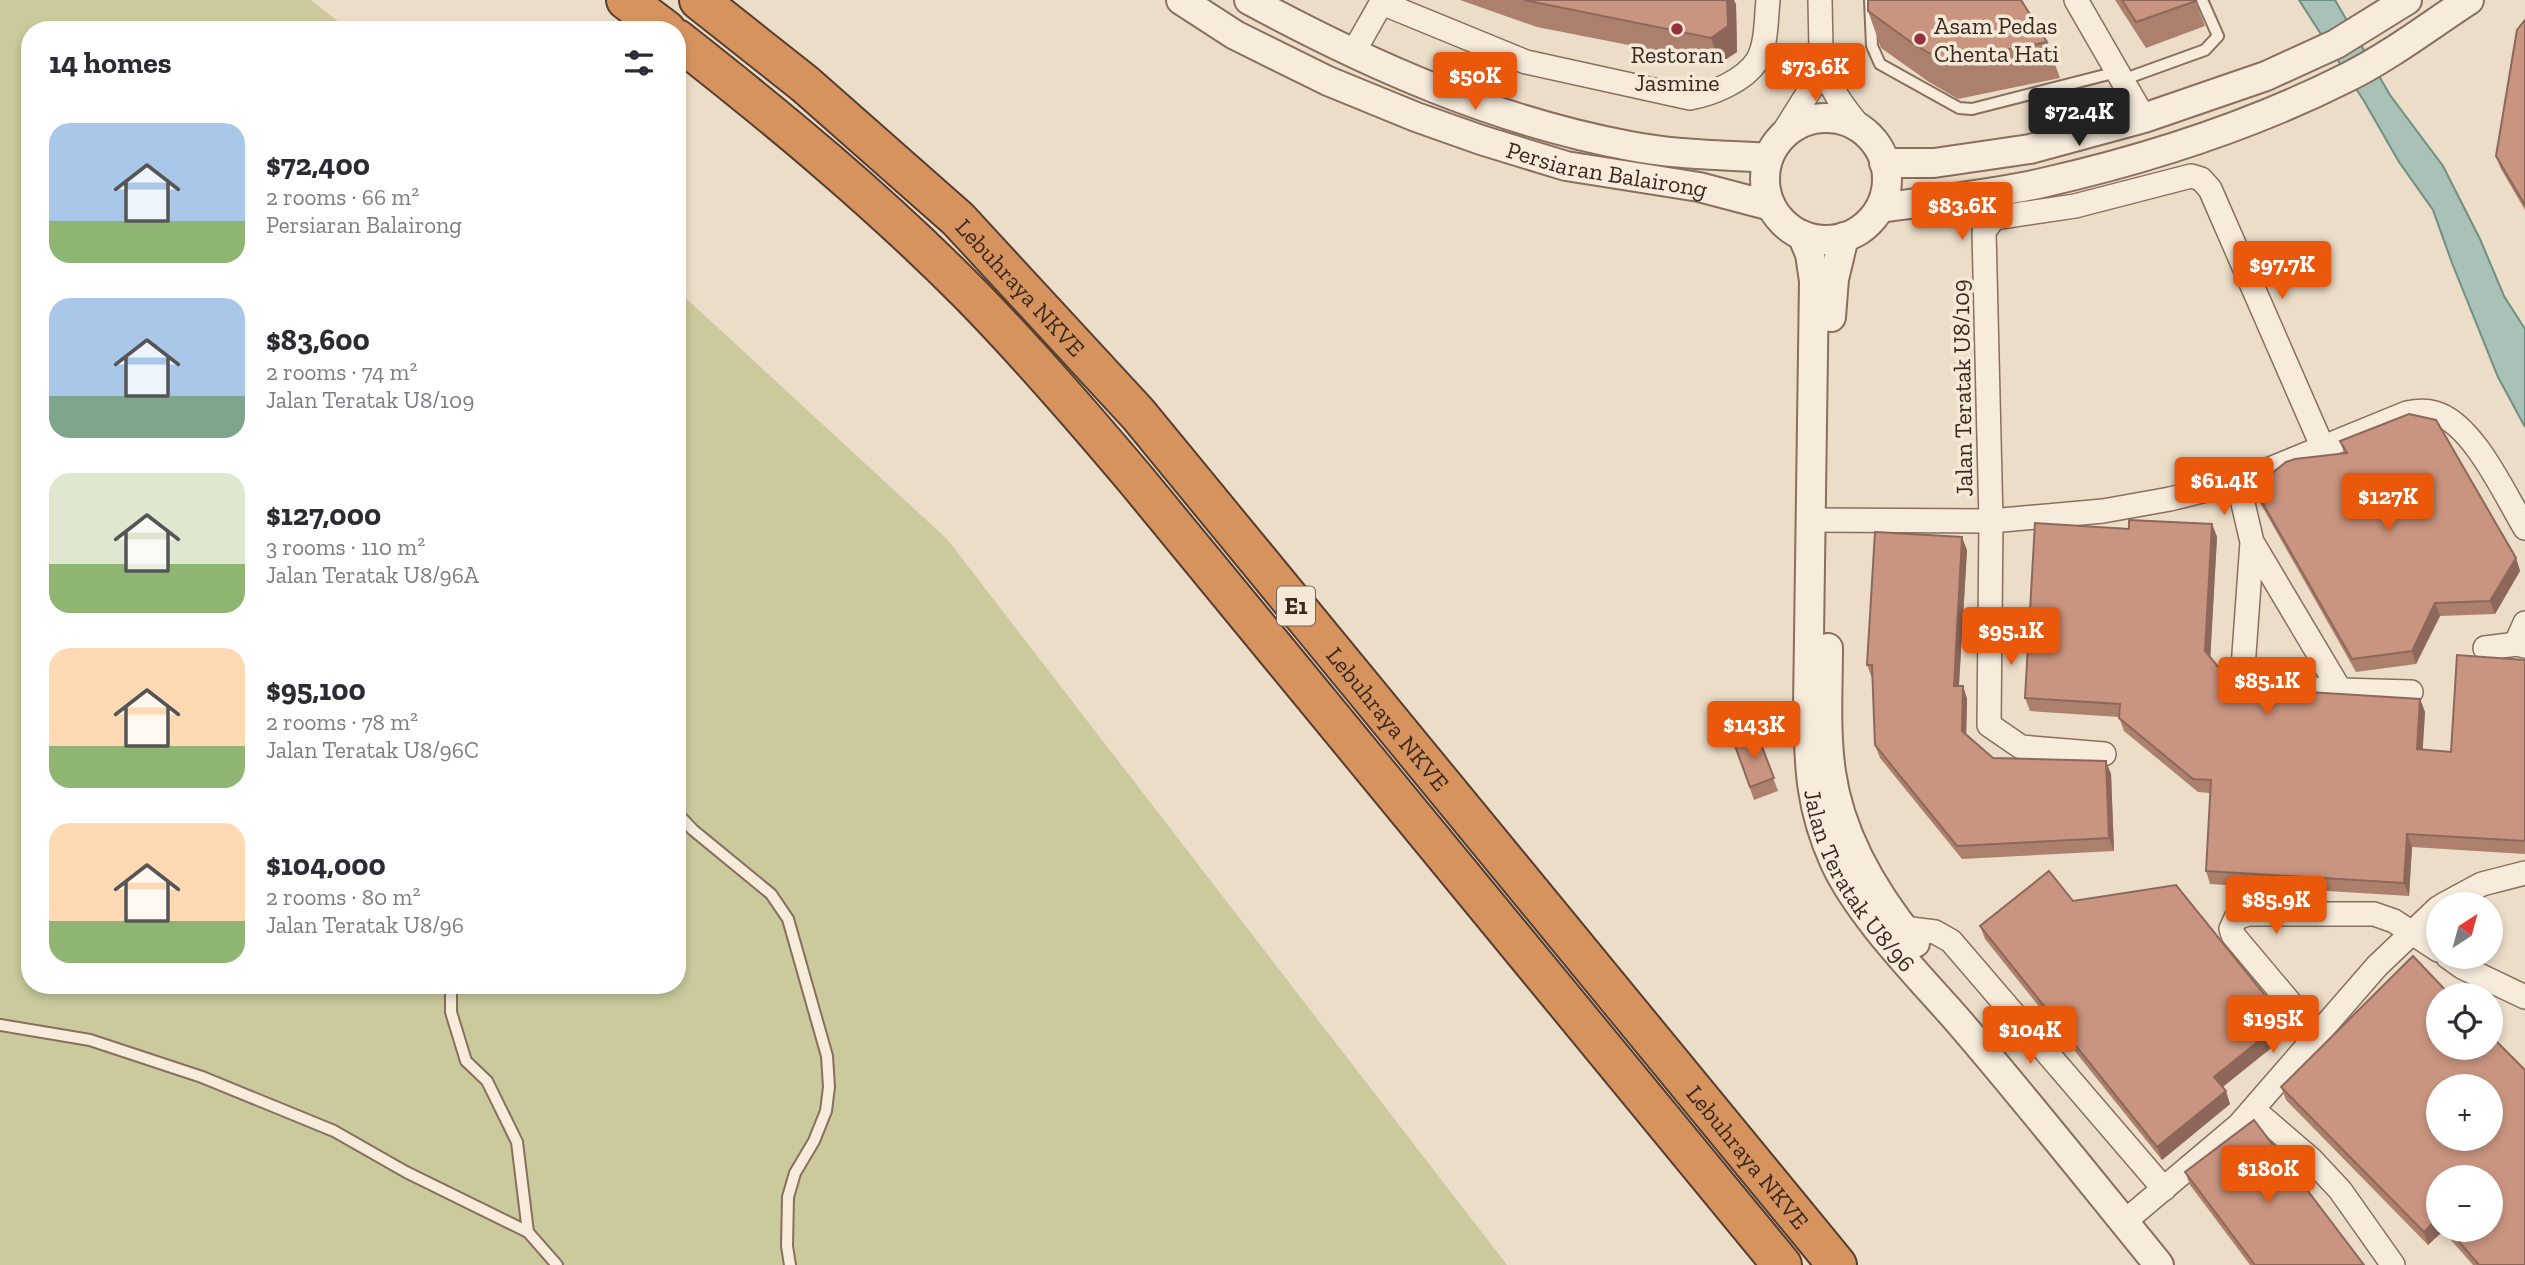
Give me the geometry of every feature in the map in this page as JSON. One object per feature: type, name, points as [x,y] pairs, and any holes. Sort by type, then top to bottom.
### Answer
[{"type":"highway","points":[[626,0],[654,21]]},
{"type":"highway","name":"Lebuhraya NKVE","points":[[699,0],[805,84],[958,219],[1138,414],[1837,1265]]},
{"type":"highway","name":"Lebuhraya NKVE","points":[[686,46],[769,112],[877,205],[970,294],[1057,387],[1782,1265]]},
{"type":"street","name":"Persiaran Balairong","points":[[1181,0],[1235,34],[1328,81],[1468,136],[1566,166],[1699,187],[1771,206]]},
{"type":"street","name":"Persiaran Balairong","points":[[1248,0],[1445,94],[1538,125],[1631,146],[1672,152],[1773,150]]},
{"type":"street","points":[[1353,52],[1382,1],[1526,62],[1690,97],[1708,95],[1724,87],[1757,61],[1762,47],[1768,0]]},
{"type":"street","points":[[1820,0],[1821,49],[1827,79],[1837,99],[1877,146],[1884,163],[1885,193],[1880,208],[1864,226],[1843,237],[1829,240],[1802,235],[1789,228],[1771,206],[1765,174],[1773,150],[1816,80],[1821,49]]},
{"type":"street","points":[[2076,0],[2144,118]]},
{"type":"street","points":[[1880,208],[1972,195],[2065,177],[2214,135],[2351,76],[2469,0]]},
{"type":"street","points":[[1884,163],[1934,163],[2030,149],[2144,118],[2266,76],[2336,44],[2400,5]]},
{"type":"street","points":[[1773,150],[1792,128],[1809,120],[1828,118],[1847,122],[1864,132]]},
{"type":"street","name":"Jalan Teratak U8/109","points":[[2104,754],[2021,747],[1989,725],[1991,521],[1984,231],[1994,218],[2075,206],[2191,176],[2201,179],[2210,189],[2323,448]]},
{"type":"street","name":"Jalan Teratak U8/96","points":[[1802,235],[1810,254],[1814,281],[1828,733],[1831,773],[1839,808],[1856,855],[1870,881],[1903,928],[2130,1217],[2160,1265]]},
{"type":"street","name":"Jalan Teratak U8/96","points":[[1843,237],[1832,297],[1808,708],[1810,777],[1816,814],[1835,862],[1871,919],[2049,1127],[2130,1217],[2180,1265]]},
{"type":"street","points":[[1820,520],[1991,521],[2103,511],[2169,499],[2238,482],[2407,413],[2421,411],[2436,413],[2456,424],[2472,440],[2525,528]]},
{"type":"street","points":[[2238,482],[2252,542],[2243,668],[2246,676],[2251,682],[2262,687],[2411,692]]},
{"type":"street","points":[[2252,542],[2340,690]]},
{"type":"street","points":[[2485,648],[2522,638]]},
{"type":"street","points":[[2467,892],[2482,884],[2525,873]]},
{"type":"street","points":[[2318,1035],[2233,935],[2231,929],[2236,918],[2248,914],[2374,914],[2394,921],[2426,942]]},
{"type":"street","points":[[2130,1217],[2254,1110],[2377,966],[2426,918]]},
{"type":"street","points":[[1903,928],[1935,932],[1951,941],[2164,1189]]},
{"type":"street","points":[[2468,970],[2525,997]]},
{"type":"street","points":[[2254,1110],[2312,1160],[2340,1191],[2393,1265]]},
{"type":"lane","points":[[1870,0],[1872,46],[1880,64],[1959,108],[1972,109],[2120,76],[2205,50],[2218,36],[2202,0]]},
{"type":"lane","points":[[686,823],[771,894],[788,919],[827,1056],[829,1087],[826,1111],[814,1141],[795,1173],[788,1197],[787,1246],[790,1265]]},
{"type":"lane","points":[[451,994],[451,1012],[466,1061],[487,1081],[517,1142],[528,1233]]},
{"type":"lane","points":[[0,1025],[90,1040],[202,1076],[334,1131],[406,1172],[528,1233],[557,1265]]},
{"type":"green space","points":[[0,0],[311,0],[338,21],[21,21],[21,994],[686,994],[686,298],[947,539],[1507,1265],[0,1265]]},
{"type":"shaded area","points":[[2299,0],[2335,0],[2390,95],[2443,166],[2480,239],[2504,296],[2525,329],[2525,427],[2498,377],[2433,210],[2399,162],[2364,101]]},
{"type":"building","points":[[1524,0],[1727,0],[1728,26],[1711,38]]},
{"type":"building","points":[[1868,0],[2021,0],[2047,42],[1945,62],[1915,45],[1868,11]]},
{"type":"building","points":[[2122,0],[2195,0],[2196,1],[2136,22]]},
{"type":"building","points":[[2525,20],[2525,205],[2496,156],[2517,30]]},
{"type":"building","points":[[2409,414],[2436,420],[2516,558],[2490,601],[2435,603],[2412,651],[2352,659],[2254,488],[2286,462],[2347,453],[2340,441]]},
{"type":"building","points":[[2129,520],[2212,524],[2205,651],[2234,686],[2309,695],[2309,692],[2420,699],[2417,749],[2451,752],[2457,655],[2525,660],[2525,841],[2407,834],[2404,883],[2206,871],[2211,780],[2193,779],[2119,718],[2120,704],[2025,698],[2035,523],[2129,529]]},
{"type":"building","points":[[1875,532],[1962,537],[1954,686],[1963,686],[1962,731],[1993,758],[2106,761],[2109,838],[1957,846],[1875,745],[1872,665],[1867,665]]},
{"type":"building","points":[[1757,734],[1774,778],[1750,787],[1734,743]]},
{"type":"building","points":[[2049,871],[2073,901],[2176,885],[2285,1020],[2214,1077],[2226,1091],[2157,1147],[1980,926]]},
{"type":"building","points":[[2413,956],[2439,983],[2426,983],[2426,1060],[2503,1060],[2503,1048],[2525,1070],[2525,1265],[2479,1265],[2459,1242],[2503,1242],[2503,1165],[2426,1165],[2424,1232],[2281,1087]]},
{"type":"building","points":[[2254,1120],[2364,1265],[2255,1265],[2185,1172]]},
{"type":"place","name":"Restoran Jasmine","points":[[1677,29]]},
{"type":"place","name":"Asam Pedas Chenta Hati","points":[[1920,39]]}]
